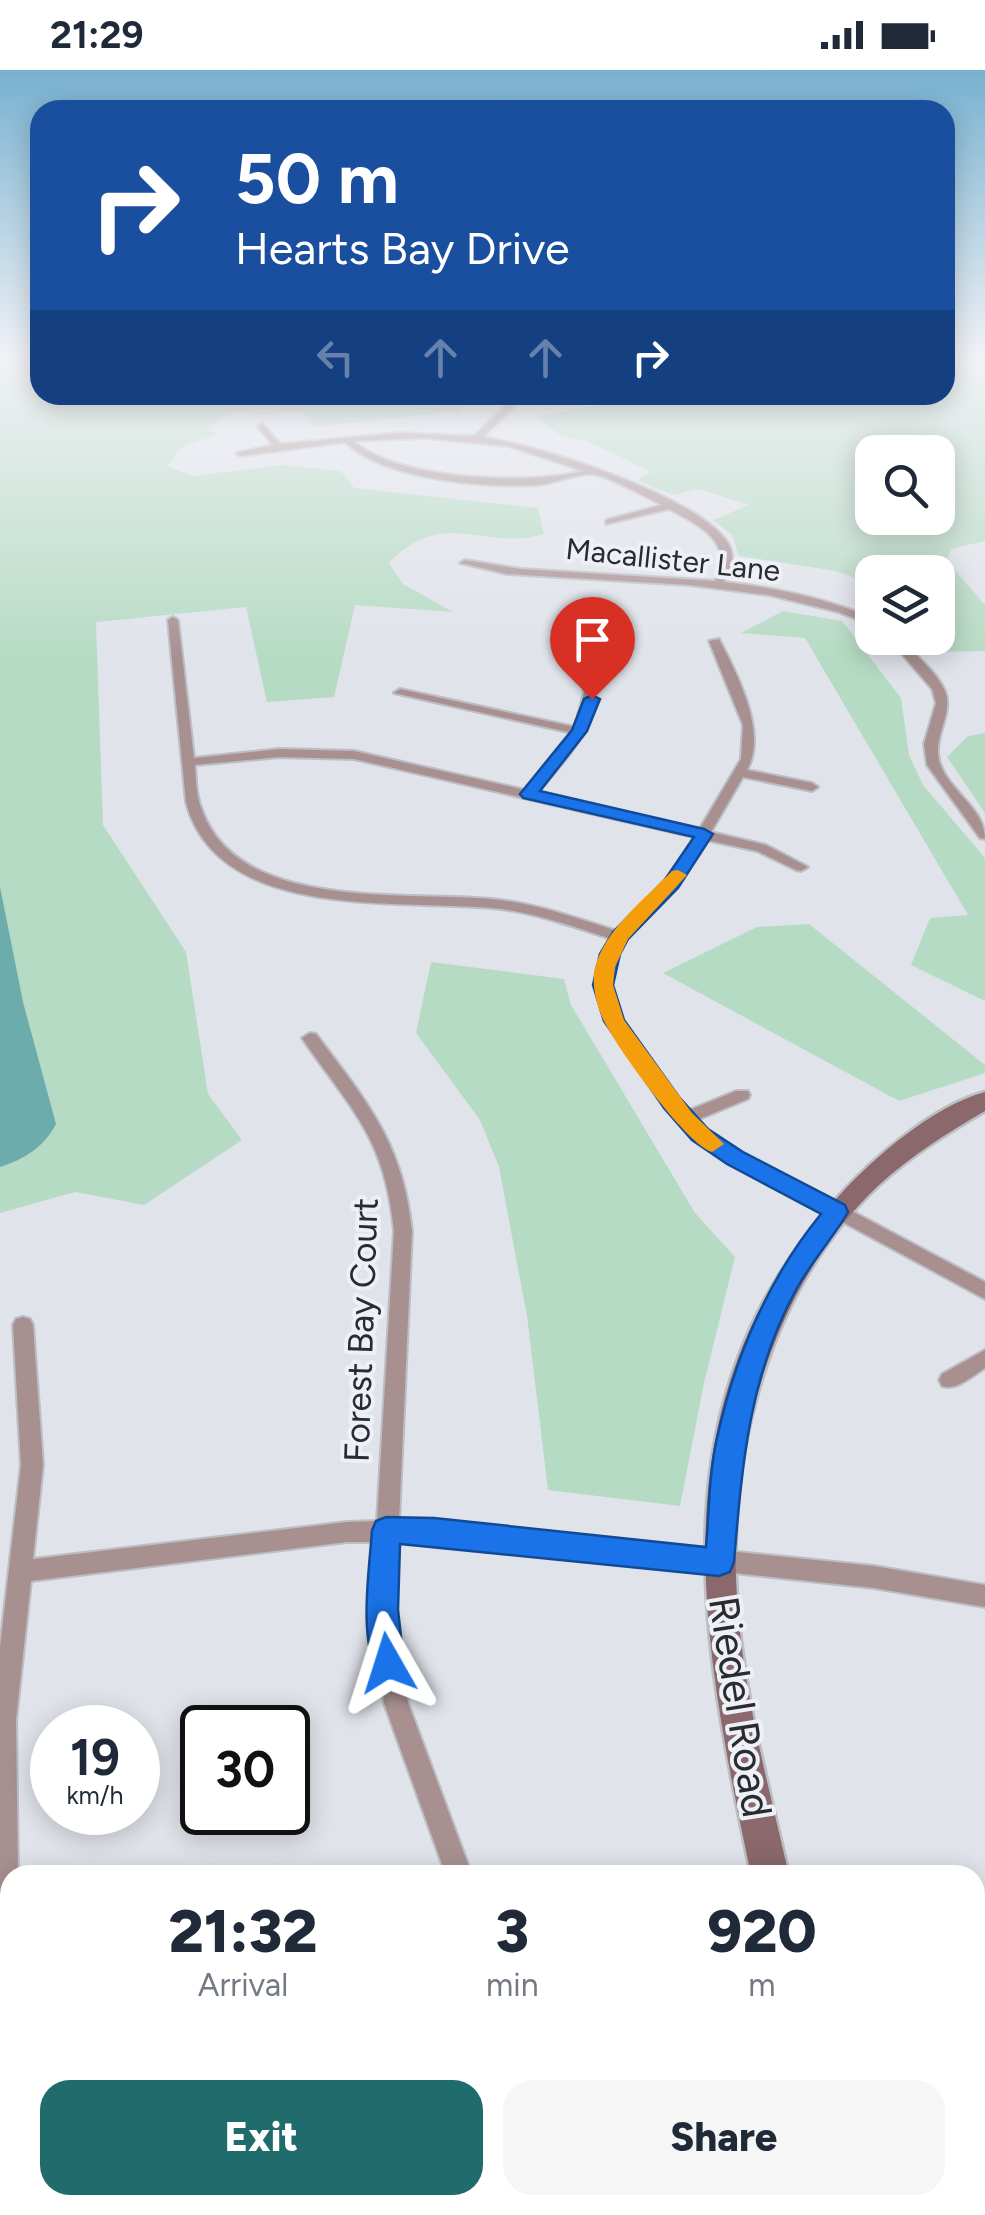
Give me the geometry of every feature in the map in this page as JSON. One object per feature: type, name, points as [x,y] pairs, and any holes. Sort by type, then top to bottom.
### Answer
[{"type":"street","points":[[369,457],[388,464],[504,482],[549,480],[589,472]]},
{"type":"street","points":[[552,457],[701,522],[723,543],[727,565],[717,586]]},
{"type":"street","points":[[609,522],[670,506]]},
{"type":"street","name":"Macallister Lane","points":[[465,563],[496,570],[717,586],[808,600],[855,616]]},
{"type":"street","points":[[173,620],[194,810],[210,841],[243,866],[272,879],[346,897],[508,906],[620,936]]},
{"type":"street","points":[[715,641],[749,725],[750,746],[741,773],[671,884],[620,936],[605,967],[606,1002],[614,1021],[684,1119],[714,1145],[985,1291]]},
{"type":"street","points":[[908,655],[938,688],[942,704],[930,744],[933,765],[985,835]]},
{"type":"street","points":[[529,794],[580,731],[590,709],[589,673]]},
{"type":"street","points":[[400,692],[580,731]]},
{"type":"street","points":[[189,762],[279,752],[376,759],[704,834],[776,853],[801,867]]},
{"type":"street","points":[[741,773],[812,788]]},
{"type":"street","name":"Forest Bay Court","points":[[310,1038],[378,1130],[398,1178],[403,1231],[383,1610],[396,1703],[408,1746],[455,1865]]},
{"type":"street","points":[[684,1119],[742,1095]]},
{"type":"street","name":"Riedel Road","points":[[768,1865],[738,1728],[719,1562],[730,1441],[757,1346],[800,1261],[836,1212],[899,1152],[985,1100]]},
{"type":"street","points":[[4,1865],[3,1750],[33,1444],[23,1325]]},
{"type":"street","points":[[949,1380],[985,1358]]},
{"type":"street","points":[[22,1571],[386,1530],[434,1531],[874,1577],[985,1596]]},
{"type":"green space","points":[[0,457],[174,457],[167,466],[192,476],[282,465],[341,471],[354,488],[538,508],[544,534],[522,538],[465,534],[428,537],[409,546],[389,563],[403,584],[453,612],[355,605],[334,697],[267,702],[246,607],[96,622],[103,825],[186,952],[208,1094],[242,1140],[144,1205],[75,1192],[0,1213]]},
{"type":"green space","points":[[620,457],[855,457],[855,535],[955,535],[955,457],[985,457],[985,541],[951,549],[949,555],[855,555],[855,580],[836,571],[739,556],[732,535],[713,520],[749,505],[699,489],[673,495],[637,480],[651,472]]},
{"type":"green space","points":[[955,570],[985,605],[985,651],[955,652]]},
{"type":"green space","points":[[783,611],[842,621],[855,638],[855,655],[868,655],[901,698],[909,755],[923,785],[985,858],[985,1001],[911,965],[930,918],[968,915],[805,638],[741,633]]},
{"type":"green space","points":[[985,733],[985,813],[947,757],[968,736]]},
{"type":"green space","points":[[809,924],[985,1065],[985,1073],[899,1101],[663,973],[757,927]]},
{"type":"green space","points":[[431,962],[564,979],[571,1005],[695,1213],[735,1257],[704,1383],[680,1506],[548,1490],[527,1316],[499,1167],[480,1120],[416,1033]]},
{"type":"water","points":[[0,887],[23,1002],[56,1124],[33,1151],[0,1167]]},
{"type":"slow traffic","points":[[678,875],[620,936],[605,967],[603,985],[614,1021],[684,1119],[712,1144]]},
{"type":"route","points":[[388,1663],[383,1610],[386,1530],[434,1531],[719,1562],[722,1495],[730,1441],[754,1354],[783,1290],[808,1247],[836,1212],[735,1158],[700,1134],[684,1119],[614,1021],[603,985],[610,954],[620,936],[671,884],[704,834],[529,794],[580,731],[592,699]]}]
